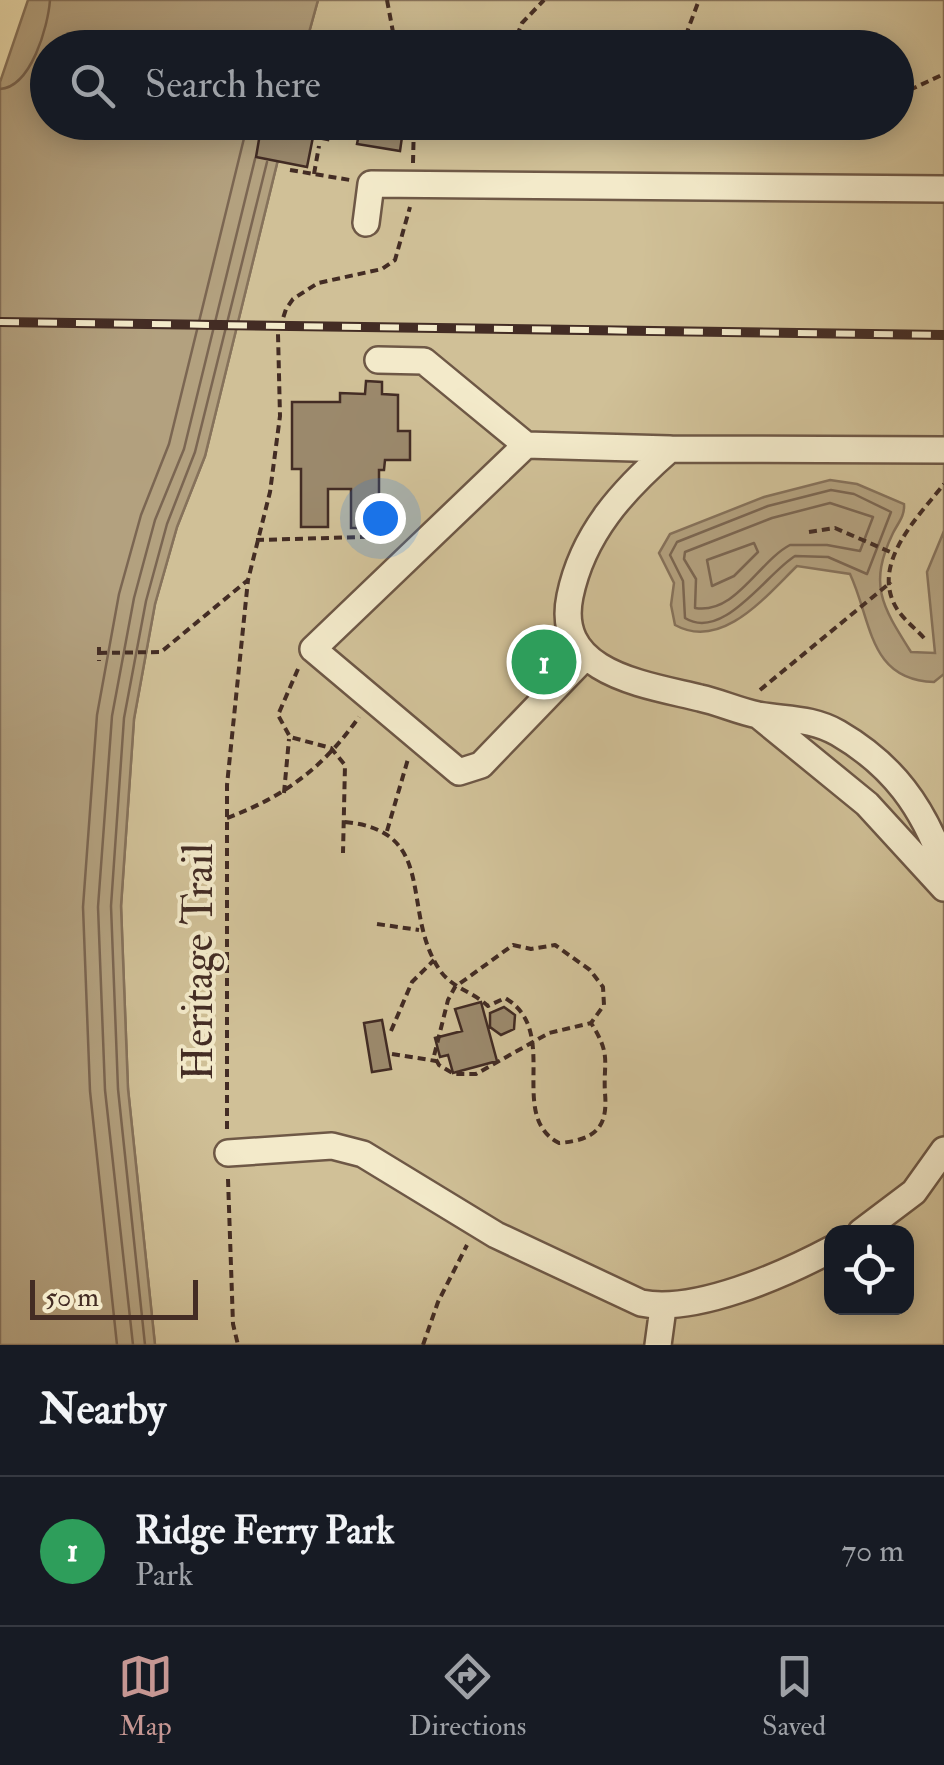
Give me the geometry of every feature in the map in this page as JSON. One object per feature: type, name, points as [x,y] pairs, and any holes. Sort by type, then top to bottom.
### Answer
[{"type":"lane","points":[[366,222],[371,184],[412,187],[610,183],[944,189]]},
{"type":"lane","points":[[378,360],[424,360],[526,445],[944,450]]},
{"type":"lane","points":[[526,445],[313,649],[460,772],[481,764],[586,658]]},
{"type":"lane","points":[[670,449],[621,495],[586,547],[566,628],[586,658],[616,674],[748,712],[808,720],[837,732],[876,759],[922,810],[944,866]]},
{"type":"lane","points":[[748,712],[867,804],[944,888]]},
{"type":"lane","points":[[228,1152],[332,1146],[363,1154],[478,1224],[641,1303],[663,1308],[752,1284],[824,1253]]},
{"type":"lane","points":[[870,1225],[914,1192],[944,1150]]},
{"type":"lane","points":[[658,1345],[663,1308]]},
{"type":"path","points":[[386,0],[392,30]]},
{"type":"path","points":[[519,30],[544,0]]},
{"type":"path","points":[[688,30],[699,0]]},
{"type":"path","points":[[914,88],[944,74]]},
{"type":"path","points":[[412,187],[413,140]]},
{"type":"path","points":[[314,174],[319,146]]},
{"type":"path","points":[[290,170],[371,184]]},
{"type":"path","name":"Heritage Trail","points":[[238,1345],[233,1324],[228,1152],[227,818],[232,723],[248,580],[273,473],[280,416],[278,334],[293,299],[318,283],[382,269],[395,260],[403,243],[412,187]]},
{"type":"path","points":[[924,638],[897,609],[892,582],[895,554],[914,519],[944,484]]},
{"type":"path","points":[[809,532],[835,528],[895,554]]},
{"type":"path","points":[[256,540],[427,536]]},
{"type":"path","points":[[99,661],[99,650],[161,652],[248,580]]},
{"type":"path","points":[[748,712],[892,582]]},
{"type":"path","points":[[284,793],[290,737],[278,715],[280,700],[313,649]]},
{"type":"path","points":[[227,818],[284,793],[336,750],[372,698]]},
{"type":"path","points":[[387,831],[415,735]]},
{"type":"path","points":[[290,737],[339,754],[347,775],[343,853]]},
{"type":"path","points":[[345,822],[387,831],[400,844],[413,872],[419,930],[434,960],[455,987],[488,1006],[505,998],[522,1008],[536,1046],[534,1102],[548,1135],[560,1143],[598,1130],[608,1114],[608,1069],[591,1024]]},
{"type":"path","points":[[377,924],[419,930]]},
{"type":"path","points":[[392,1054],[436,1061],[454,1074],[476,1074],[549,1033],[591,1024],[604,1004],[600,982],[556,946],[504,947],[455,987],[438,1030],[436,1061]]},
{"type":"path","points":[[392,1030],[412,982],[434,960]]},
{"type":"path","points":[[423,1345],[438,1302],[478,1224]]},
{"type":"shaded area","points":[[318,0],[944,0],[944,1345],[155,1345],[128,1089],[121,906],[134,719],[155,604],[177,527],[205,456],[283,140],[914,140],[914,30],[310,30]]},
{"type":"water","points":[[28,0],[318,0],[310,30],[30,30],[30,140],[283,140],[205,456],[177,527],[155,604],[134,719],[121,906],[128,1089],[155,1345],[0,1345],[0,82]]},
{"type":"water","points":[[830,480],[857,484],[904,504],[885,551],[880,581],[886,608],[911,652],[935,653],[927,572],[944,531],[944,674],[934,682],[912,679],[884,659],[850,574],[797,566],[757,605],[726,626],[692,631],[675,625],[671,605],[674,583],[659,553],[670,534],[764,497]]},
{"type":"building","points":[[259,140],[312,140],[307,167],[256,157]]},
{"type":"building","points":[[358,140],[402,140],[400,151],[357,144]]},
{"type":"building","points":[[366,381],[382,382],[382,394],[398,395],[398,431],[410,431],[410,460],[385,460],[384,470],[379,470],[379,528],[351,528],[351,489],[328,489],[328,527],[301,527],[301,469],[292,469],[292,402],[340,402],[340,393],[365,394]]},
{"type":"building","points":[[481,1002],[497,1061],[453,1073],[448,1055],[440,1057],[435,1038],[462,1031],[455,1009]]},
{"type":"building","points":[[504,1007],[515,1015],[514,1029],[501,1035],[490,1027],[490,1013]]},
{"type":"building","points":[[382,1020],[391,1069],[372,1072],[364,1023]]},
{"type":"railway","points":[[0,322],[944,335]]},
{"type":"place","name":"Ridge Ferry Park","points":[[544,662]]}]
